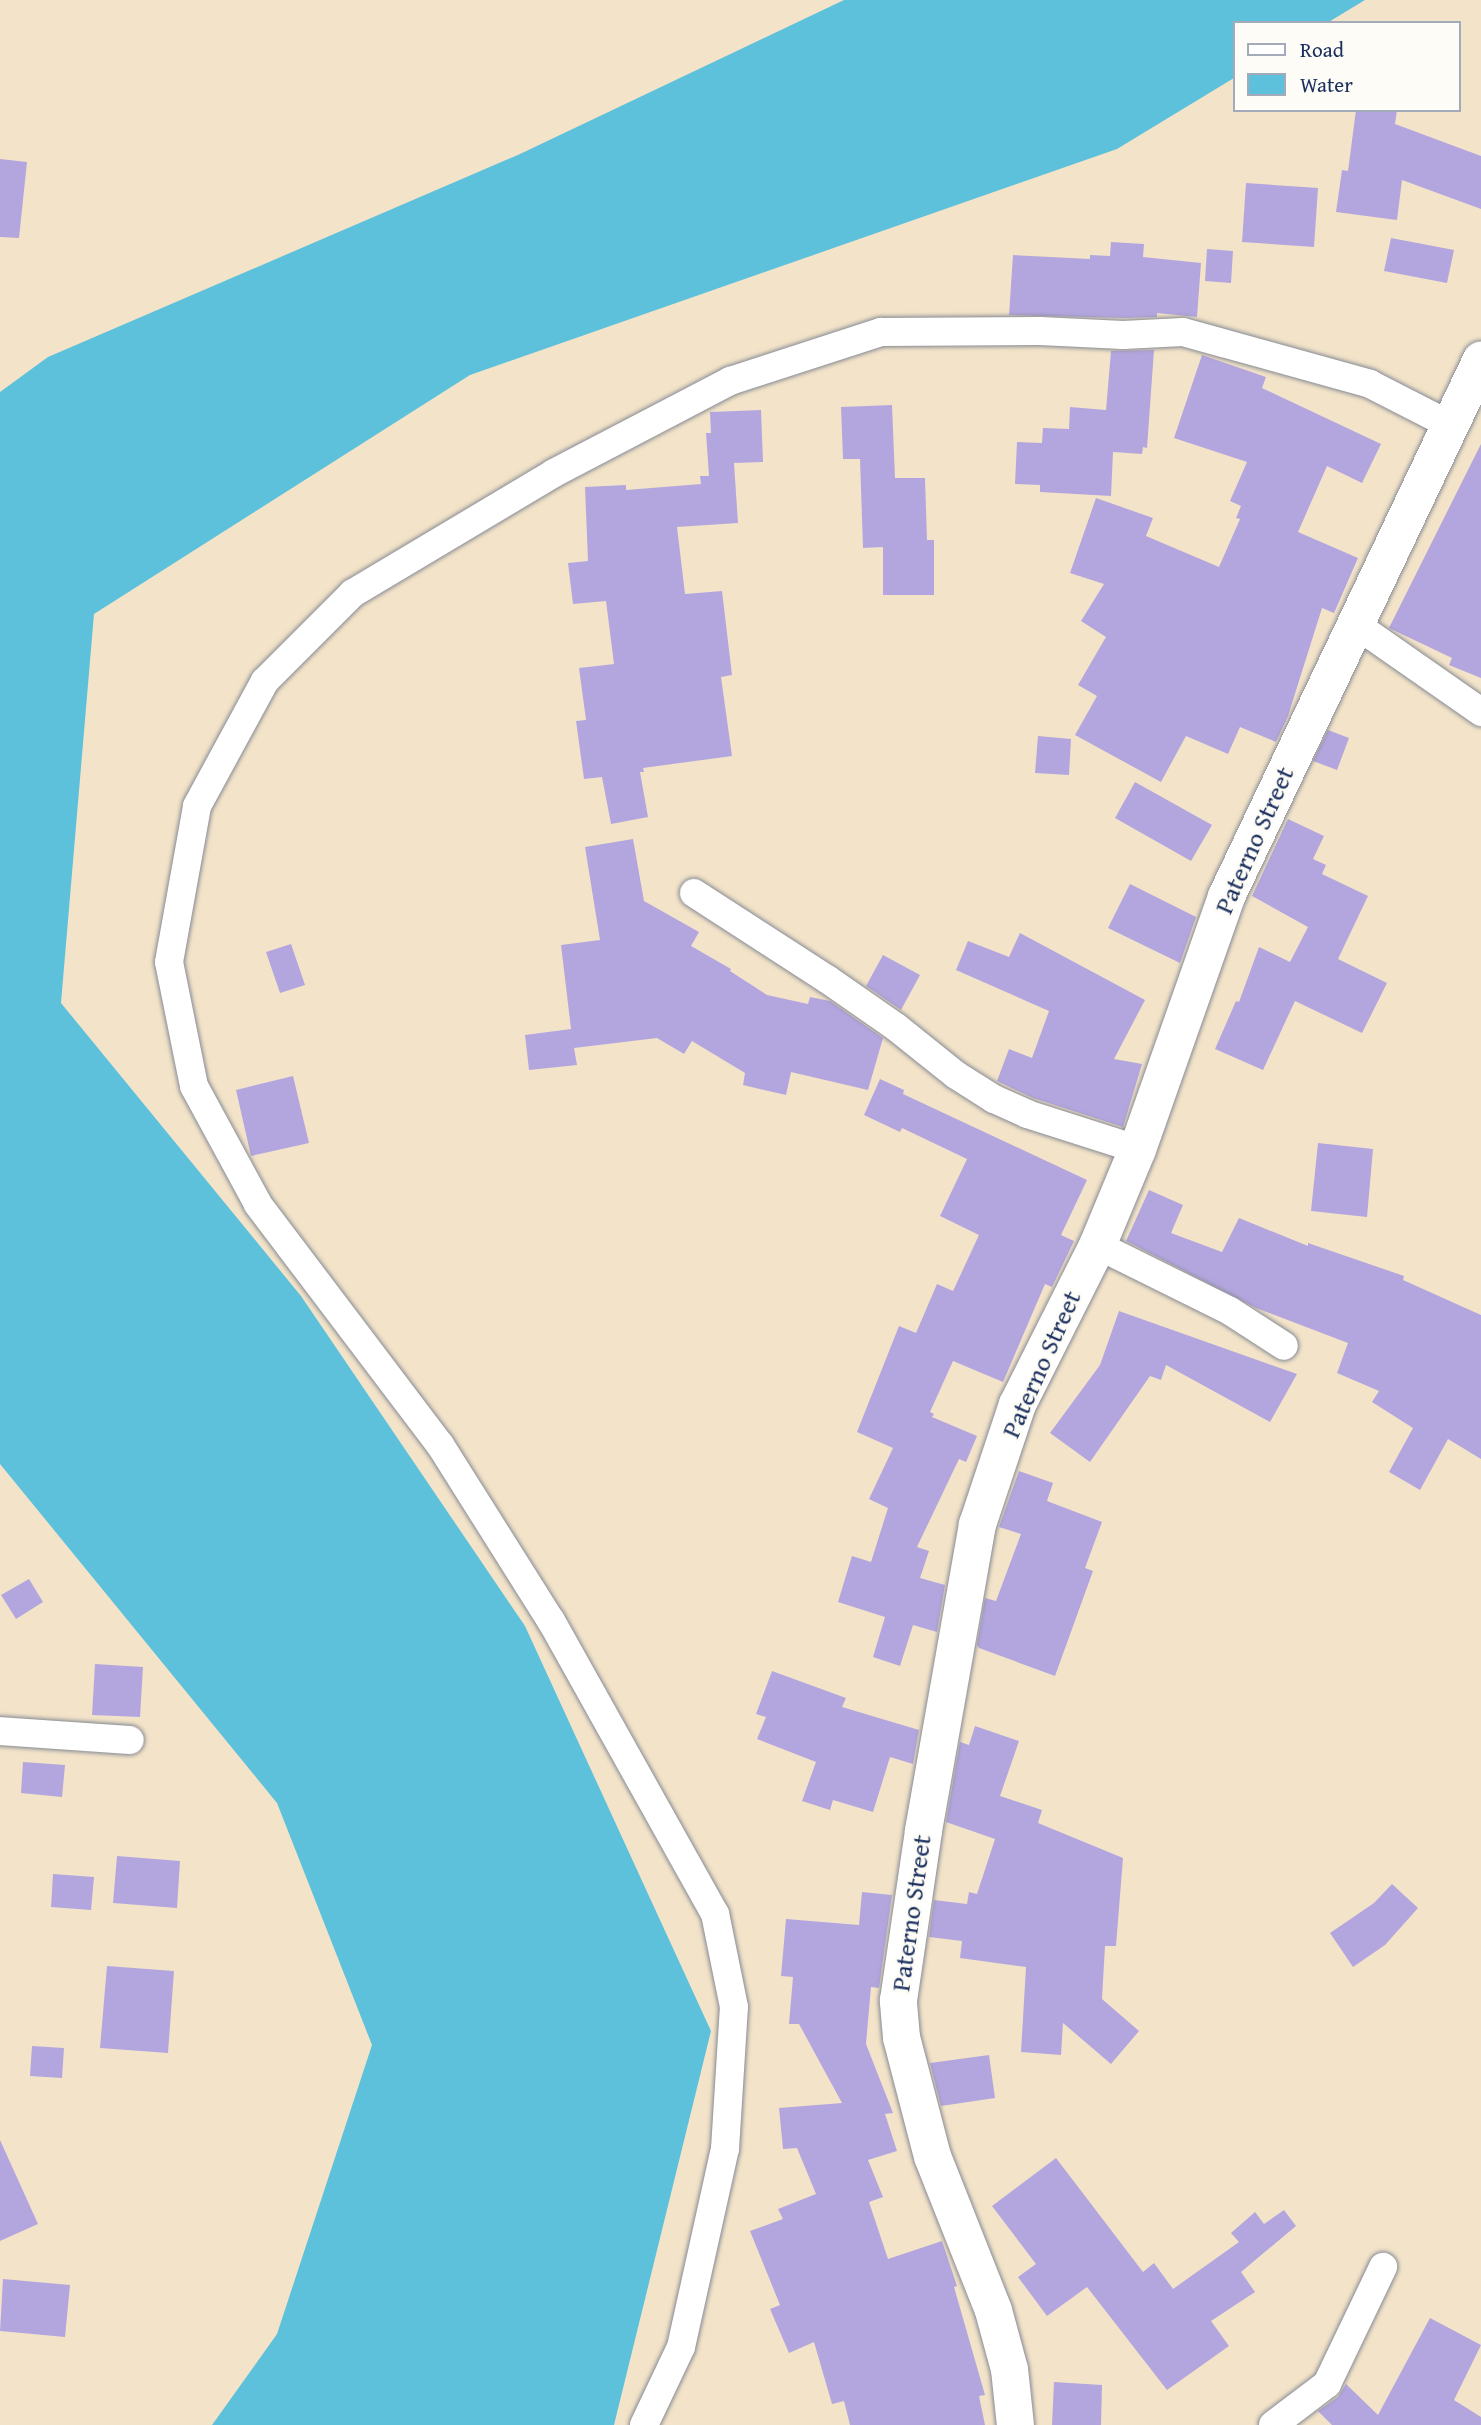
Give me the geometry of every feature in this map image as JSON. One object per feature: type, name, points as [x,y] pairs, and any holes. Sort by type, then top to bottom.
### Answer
[{"type":"street","points":[[644,2425],[681,2347],[725,2149],[734,2007],[715,1914],[551,1621],[440,1445],[258,1204],[194,1086],[169,962],[197,806],[265,681],[354,593],[554,473],[730,382],[881,332],[1040,331],[1123,335],[1182,332],[1370,384],[1450,425]]},
{"type":"street","name":"Paterno Street","points":[[1014,2425],[1009,2369],[993,2310],[932,2156],[901,2037],[898,2000],[923,1830],[977,1524],[1017,1404],[1097,1245],[1137,1149],[1226,896],[1481,359]]},
{"type":"street","points":[[1355,624],[1481,712]]},
{"type":"street","points":[[694,893],[837,986],[896,1027],[956,1075],[994,1099],[1027,1114],[1137,1149]]},
{"type":"street","points":[[1097,1245],[1230,1311],[1284,1346]]},
{"type":"street","points":[[0,1731],[130,1740]]},
{"type":"street","points":[[1273,2425],[1327,2384],[1383,2267]]},
{"type":"water","points":[[844,0],[1365,0],[1330,21],[1232,21],[1232,79],[1117,149],[470,375],[94,614],[61,1003],[301,1296],[525,1626],[711,2031],[614,2425],[212,2425],[277,2334],[372,2045],[277,1803],[0,1464],[0,392],[48,357],[520,154]]},
{"type":"building","points":[[1356,112],[1397,112],[1395,124],[1481,156],[1481,209],[1402,180],[1397,220],[1336,212],[1342,170],[1348,171]]},
{"type":"building","points":[[0,159],[27,162],[19,238],[0,237]]},
{"type":"building","points":[[1246,183],[1318,188],[1314,247],[1242,242]]},
{"type":"building","points":[[1391,238],[1454,250],[1447,283],[1384,271]]},
{"type":"building","points":[[1111,242],[1144,244],[1143,257],[1201,263],[1197,317],[1157,313],[1157,317],[1123,318],[1009,315],[1013,255],[1090,259],[1090,255],[1110,256]]},
{"type":"building","points":[[1207,249],[1233,251],[1231,283],[1205,281]]},
{"type":"building","points":[[1154,350],[1147,448],[1143,447],[1142,454],[1113,452],[1111,496],[1040,492],[1040,485],[1015,484],[1017,442],[1042,443],[1043,428],[1069,429],[1070,407],[1106,410],[1111,351]]},
{"type":"building","points":[[1202,355],[1266,377],[1262,388],[1381,444],[1362,483],[1327,466],[1298,532],[1358,558],[1334,613],[1322,608],[1288,716],[1276,742],[1240,727],[1228,754],[1186,736],[1161,782],[1075,735],[1097,696],[1078,685],[1106,637],[1081,621],[1104,584],[1070,573],[1096,498],[1153,518],[1146,536],[1219,567],[1240,519],[1236,518],[1241,506],[1230,501],[1247,462],[1174,438]]},
{"type":"building","points":[[892,405],[895,478],[925,478],[927,540],[934,540],[934,595],[883,595],[883,547],[863,548],[860,459],[843,459],[841,407]]},
{"type":"building","points":[[761,410],[763,462],[734,463],[738,523],[677,527],[685,594],[722,591],[732,675],[721,677],[732,756],[643,768],[644,772],[640,772],[648,817],[611,824],[602,777],[584,779],[576,721],[586,720],[579,668],[614,664],[606,601],[573,604],[568,563],[588,561],[585,487],[626,485],[626,490],[701,484],[700,476],[709,476],[706,433],[711,433],[710,412]]},
{"type":"building","points":[[1481,444],[1481,678],[1449,665],[1452,658],[1389,628]]},
{"type":"building","points":[[1328,730],[1349,738],[1337,770],[1313,761]]},
{"type":"building","points":[[1038,736],[1071,739],[1069,775],[1035,773]]},
{"type":"building","points":[[1135,782],[1212,825],[1191,861],[1115,818]]},
{"type":"building","points":[[1288,819],[1324,836],[1313,859],[1326,865],[1322,874],[1368,896],[1338,959],[1387,983],[1362,1033],[1295,1001],[1263,1070],[1215,1049],[1236,1001],[1239,1002],[1259,947],[1290,962],[1308,927],[1252,896]]},
{"type":"building","points":[[633,839],[644,901],[699,932],[691,946],[731,969],[730,971],[767,995],[808,1004],[810,997],[830,1001],[883,1038],[868,1090],[791,1072],[786,1095],[743,1085],[745,1073],[692,1041],[684,1054],[657,1038],[574,1048],[577,1065],[529,1070],[525,1035],[571,1029],[561,945],[600,940],[585,847]]},
{"type":"building","points":[[1130,884],[1196,917],[1180,963],[1108,928]]},
{"type":"building","points":[[1020,933],[1145,1000],[1114,1059],[1142,1064],[1123,1127],[1033,1098],[997,1081],[1009,1049],[1032,1058],[1049,1011],[956,970],[968,941],[1009,957]]},
{"type":"building","points":[[291,944],[305,985],[280,993],[266,952]]},
{"type":"building","points":[[883,955],[920,975],[901,1010],[866,986]]},
{"type":"building","points":[[293,1076],[309,1143],[251,1156],[236,1090]]},
{"type":"building","points":[[880,1079],[904,1090],[903,1094],[1087,1180],[1061,1235],[1074,1241],[1052,1287],[1045,1284],[1003,1382],[953,1361],[930,1412],[934,1414],[932,1417],[977,1436],[966,1462],[959,1459],[917,1547],[929,1551],[920,1578],[945,1585],[937,1632],[913,1625],[900,1666],[873,1657],[885,1617],[838,1602],[852,1556],[871,1562],[888,1508],[869,1499],[893,1448],[857,1432],[899,1326],[916,1333],[937,1284],[953,1291],[979,1235],[940,1216],[967,1159],[902,1128],[900,1132],[864,1115]]},
{"type":"building","points":[[1318,1143],[1373,1149],[1367,1217],[1311,1211]]},
{"type":"building","points":[[1149,1190],[1183,1205],[1171,1233],[1222,1252],[1239,1218],[1308,1246],[1308,1243],[1404,1276],[1403,1280],[1481,1315],[1481,1459],[1448,1439],[1420,1490],[1389,1472],[1413,1428],[1372,1402],[1379,1391],[1337,1373],[1348,1343],[1256,1308],[1126,1241]]},
{"type":"building","points":[[1119,1311],[1297,1374],[1270,1422],[1166,1365],[1161,1380],[1150,1376],[1090,1462],[1050,1433],[1100,1365]]},
{"type":"building","points":[[1019,1471],[1053,1483],[1047,1501],[1102,1522],[1085,1568],[1093,1571],[1055,1676],[977,1645],[985,1598],[996,1601],[1021,1534],[999,1527]]},
{"type":"building","points":[[29,1579],[43,1602],[16,1619],[1,1595]]},
{"type":"building","points":[[95,1664],[143,1667],[140,1717],[92,1715]]},
{"type":"building","points":[[772,1671],[846,1698],[842,1707],[919,1730],[913,1764],[890,1757],[873,1812],[833,1800],[830,1810],[802,1801],[816,1762],[757,1739],[766,1717],[756,1714]]},
{"type":"building","points":[[975,1726],[1019,1741],[1000,1796],[1042,1810],[1038,1823],[1123,1858],[1116,1946],[1105,1946],[1102,1999],[1139,2031],[1111,2064],[1063,2023],[1061,2055],[1021,2052],[1026,1967],[960,1958],[962,1941],[929,1937],[934,1900],[967,1904],[969,1892],[977,1894],[995,1839],[946,1822],[960,1742],[969,1745]]},
{"type":"building","points":[[23,1762],[65,1765],[62,1797],[21,1793]]},
{"type":"building","points":[[117,1856],[180,1861],[177,1908],[113,1903]]},
{"type":"building","points":[[53,1874],[94,1877],[91,1910],[51,1907]]},
{"type":"building","points":[[1392,1884],[1418,1908],[1385,1945],[1353,1967],[1330,1933],[1374,1903]]},
{"type":"building","points":[[862,1892],[892,1895],[879,1988],[871,1987],[866,2044],[893,2113],[885,2114],[897,2151],[868,2160],[883,2197],[869,2202],[888,2259],[942,2241],[957,2286],[954,2287],[985,2395],[979,2396],[985,2425],[850,2425],[844,2401],[832,2404],[814,2342],[789,2353],[770,2309],[780,2305],[750,2231],[783,2219],[778,2209],[816,2194],[797,2148],[783,2149],[779,2108],[842,2103],[799,2024],[789,2024],[793,1977],[781,1976],[786,1919],[859,1925]]},
{"type":"building","points":[[107,1966],[174,1971],[168,2053],[100,2048]]},
{"type":"building","points":[[32,2046],[64,2048],[62,2078],[30,2076]]},
{"type":"building","points":[[989,2055],[995,2098],[941,2106],[930,2063]]},
{"type":"building","points":[[0,2140],[38,2224],[0,2241]]},
{"type":"building","points":[[1056,2158],[1143,2272],[1154,2263],[1173,2289],[1239,2242],[1231,2233],[1255,2212],[1264,2224],[1284,2210],[1296,2226],[1241,2272],[1255,2292],[1211,2321],[1229,2346],[1167,2390],[1087,2287],[1047,2316],[1018,2277],[1036,2264],[992,2206]]},
{"type":"building","points":[[3,2279],[70,2285],[65,2337],[0,2331]]},
{"type":"building","points":[[1430,2318],[1481,2345],[1454,2400],[1481,2417],[1481,2425],[1332,2425],[1318,2411],[1338,2397],[1346,2384],[1378,2415]]},
{"type":"building","points":[[1054,2382],[1102,2385],[1101,2425],[1052,2425]]}]
